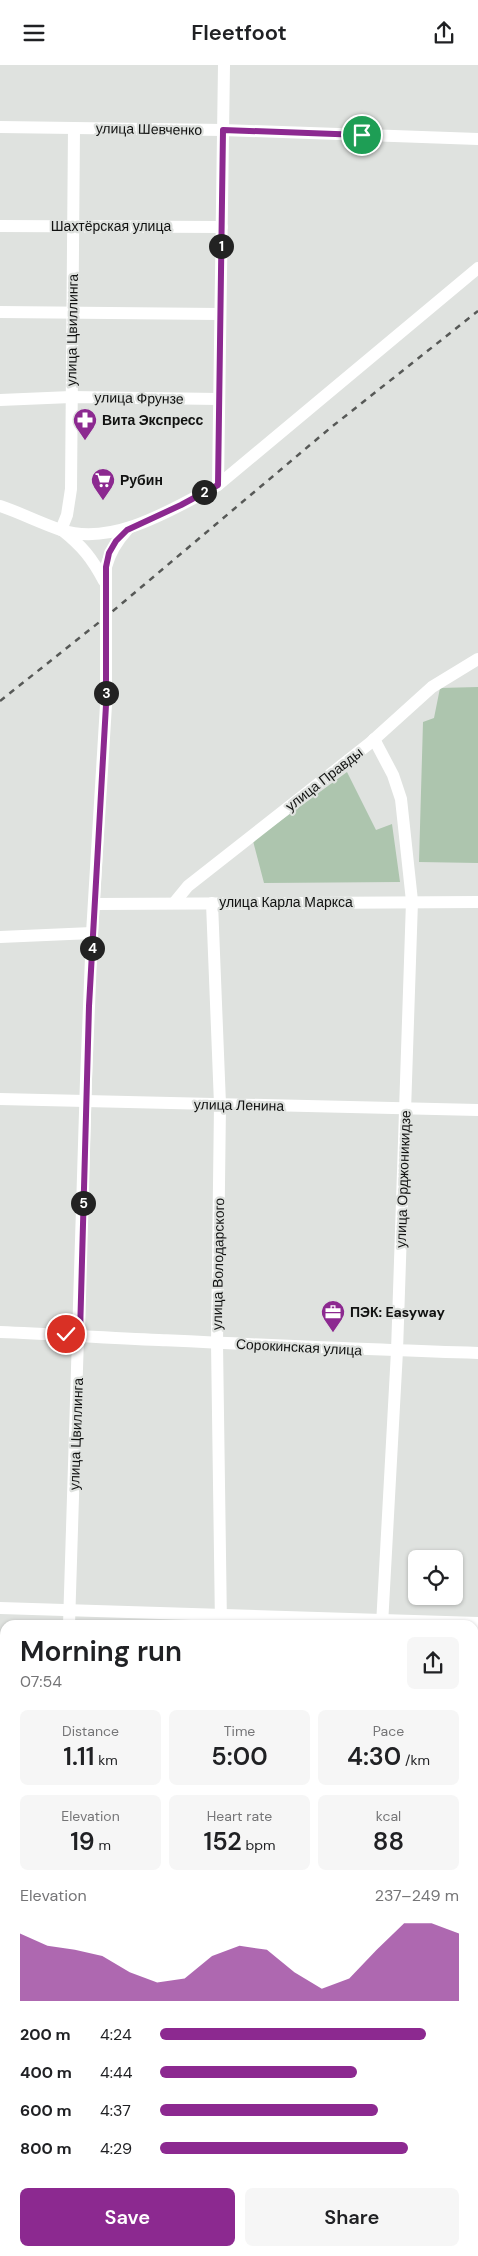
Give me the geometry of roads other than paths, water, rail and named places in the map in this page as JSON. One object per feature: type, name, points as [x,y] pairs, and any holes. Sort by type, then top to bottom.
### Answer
[{"type":"street","points":[[218,485],[224,65]]},
{"type":"street","name":"улица Шевченко","points":[[0,127],[223,130],[478,139]]},
{"type":"street","name":"улица Цвиллинга","points":[[61,530],[67,515],[71,489],[74,127]]},
{"type":"street","name":"Шахтёрская улица","points":[[0,226],[222,227]]},
{"type":"street","points":[[0,506],[61,530],[82,533],[108,533],[127,530],[181,505],[218,485],[476,270],[478,258]]},
{"type":"street","points":[[0,312],[220,314]]},
{"type":"street","name":"улица Фрунзе","points":[[0,401],[71,397],[219,399]]},
{"type":"street","points":[[61,530],[82,546],[95,563],[106,583]]},
{"type":"street","name":"улица Цвиллинга","points":[[69,1620],[92,933],[106,705],[106,583],[109,553],[116,541],[127,530]]},
{"type":"street","name":"улица Правды","points":[[174,903],[188,886],[374,739],[432,687],[478,659]]},
{"type":"street","name":"улица Орджоникидзе","points":[[374,739],[393,775],[401,799],[412,901],[397,1351],[382,1620]]},
{"type":"street","name":"улица Карла Маркса","points":[[94,904],[478,902]]},
{"type":"street","name":"улица Володарского","points":[[212,903],[220,1105],[218,1343],[221,1620]]},
{"type":"street","points":[[0,937],[92,933]]},
{"type":"street","name":"улица Ленина","points":[[0,1099],[86,1103],[405,1108],[478,1111]]},
{"type":"street","name":"Сорокинская улица","points":[[0,1332],[80,1334],[218,1343],[397,1351],[478,1353]]},
{"type":"street","points":[[0,1608],[69,1609],[221,1620]]},
{"type":"railway","points":[[0,701],[107,616],[329,429],[478,311]]},
{"type":"place","name":"Вита Экспресс","points":[[85,441]]},
{"type":"place","name":"Рубин","points":[[103,501]]},
{"type":"place","name":"ПЭК: Easyway","points":[[333,1333]]}]
